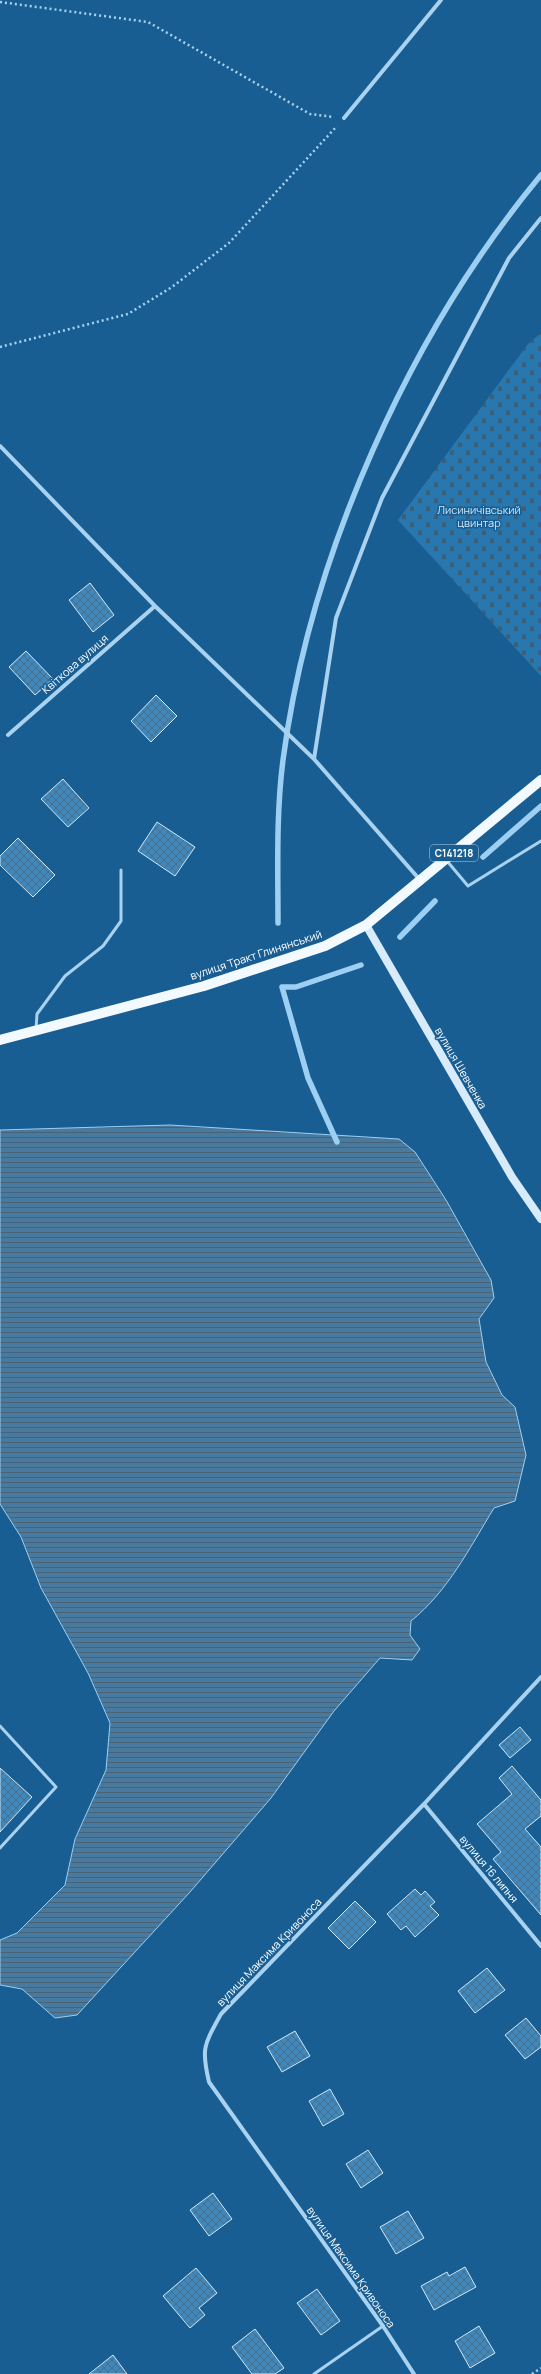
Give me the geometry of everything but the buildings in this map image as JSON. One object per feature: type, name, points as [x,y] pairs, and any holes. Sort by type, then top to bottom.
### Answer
[{"type":"main road","name":"вулиця Тракт Глинянський","points":[[0,1040],[204,986],[324,946],[366,925],[541,780]]},
{"type":"main road","name":"вулиця Шевченка","points":[[366,925],[512,1177],[541,1219]]},
{"type":"street","points":[[344,118],[441,0]]},
{"type":"street","points":[[314,759],[336,618],[382,498],[509,258],[541,218]]},
{"type":"street","points":[[0,446],[155,606],[314,759],[420,880]]},
{"type":"street","name":"Квіткова вулиця","points":[[8,735],[155,606]]},
{"type":"street","name":"вулиця Максима Кривоноса","points":[[414,2374],[383,2326],[209,2082],[203,2057],[208,2038],[221,2014],[424,1804],[541,1677]]},
{"type":"street","name":"вулиця 16 липня","points":[[424,1804],[541,1946]]},
{"type":"lane","points":[[446,860],[468,886],[541,841]]},
{"type":"lane","points":[[36,1031],[37,1014],[65,976],[103,946],[121,921],[121,870]]},
{"type":"lane","points":[[0,1726],[56,1787],[0,1848]]},
{"type":"lane","points":[[314,2374],[383,2326]]},
{"type":"path","points":[[0,2],[148,22],[310,114],[344,118]]},
{"type":"path","points":[[0,347],[128,314],[172,287],[229,243],[344,118]]},
{"type":"path","points":[[532,2374],[541,2368]]},
{"type":"green space","name":"Лисиничівський цвинтар","points":[[541,333],[541,676],[398,520],[528,344]]},
{"type":"shaded area","points":[[170,1125],[399,1139],[415,1152],[446,1200],[491,1280],[494,1298],[479,1319],[486,1362],[502,1395],[515,1407],[526,1455],[515,1501],[494,1508],[467,1554],[447,1583],[411,1621],[410,1635],[420,1649],[412,1660],[380,1658],[334,1711],[271,1798],[190,1892],[77,2015],[55,2018],[22,1989],[0,1985],[0,1940],[17,1933],[65,1885],[75,1839],[106,1770],[110,1723],[88,1673],[41,1588],[21,1537],[0,1504],[0,1130]]},
{"type":"waterway","points":[[278,923],[278,821],[283,760],[296,683],[316,605],[342,527],[373,451],[408,376],[449,305],[493,237],[541,175]]},
{"type":"waterway","points":[[483,857],[541,806]]},
{"type":"waterway","points":[[400,937],[435,901]]},
{"type":"waterway","points":[[337,1142],[308,1078],[282,987],[296,987],[361,965]]}]
